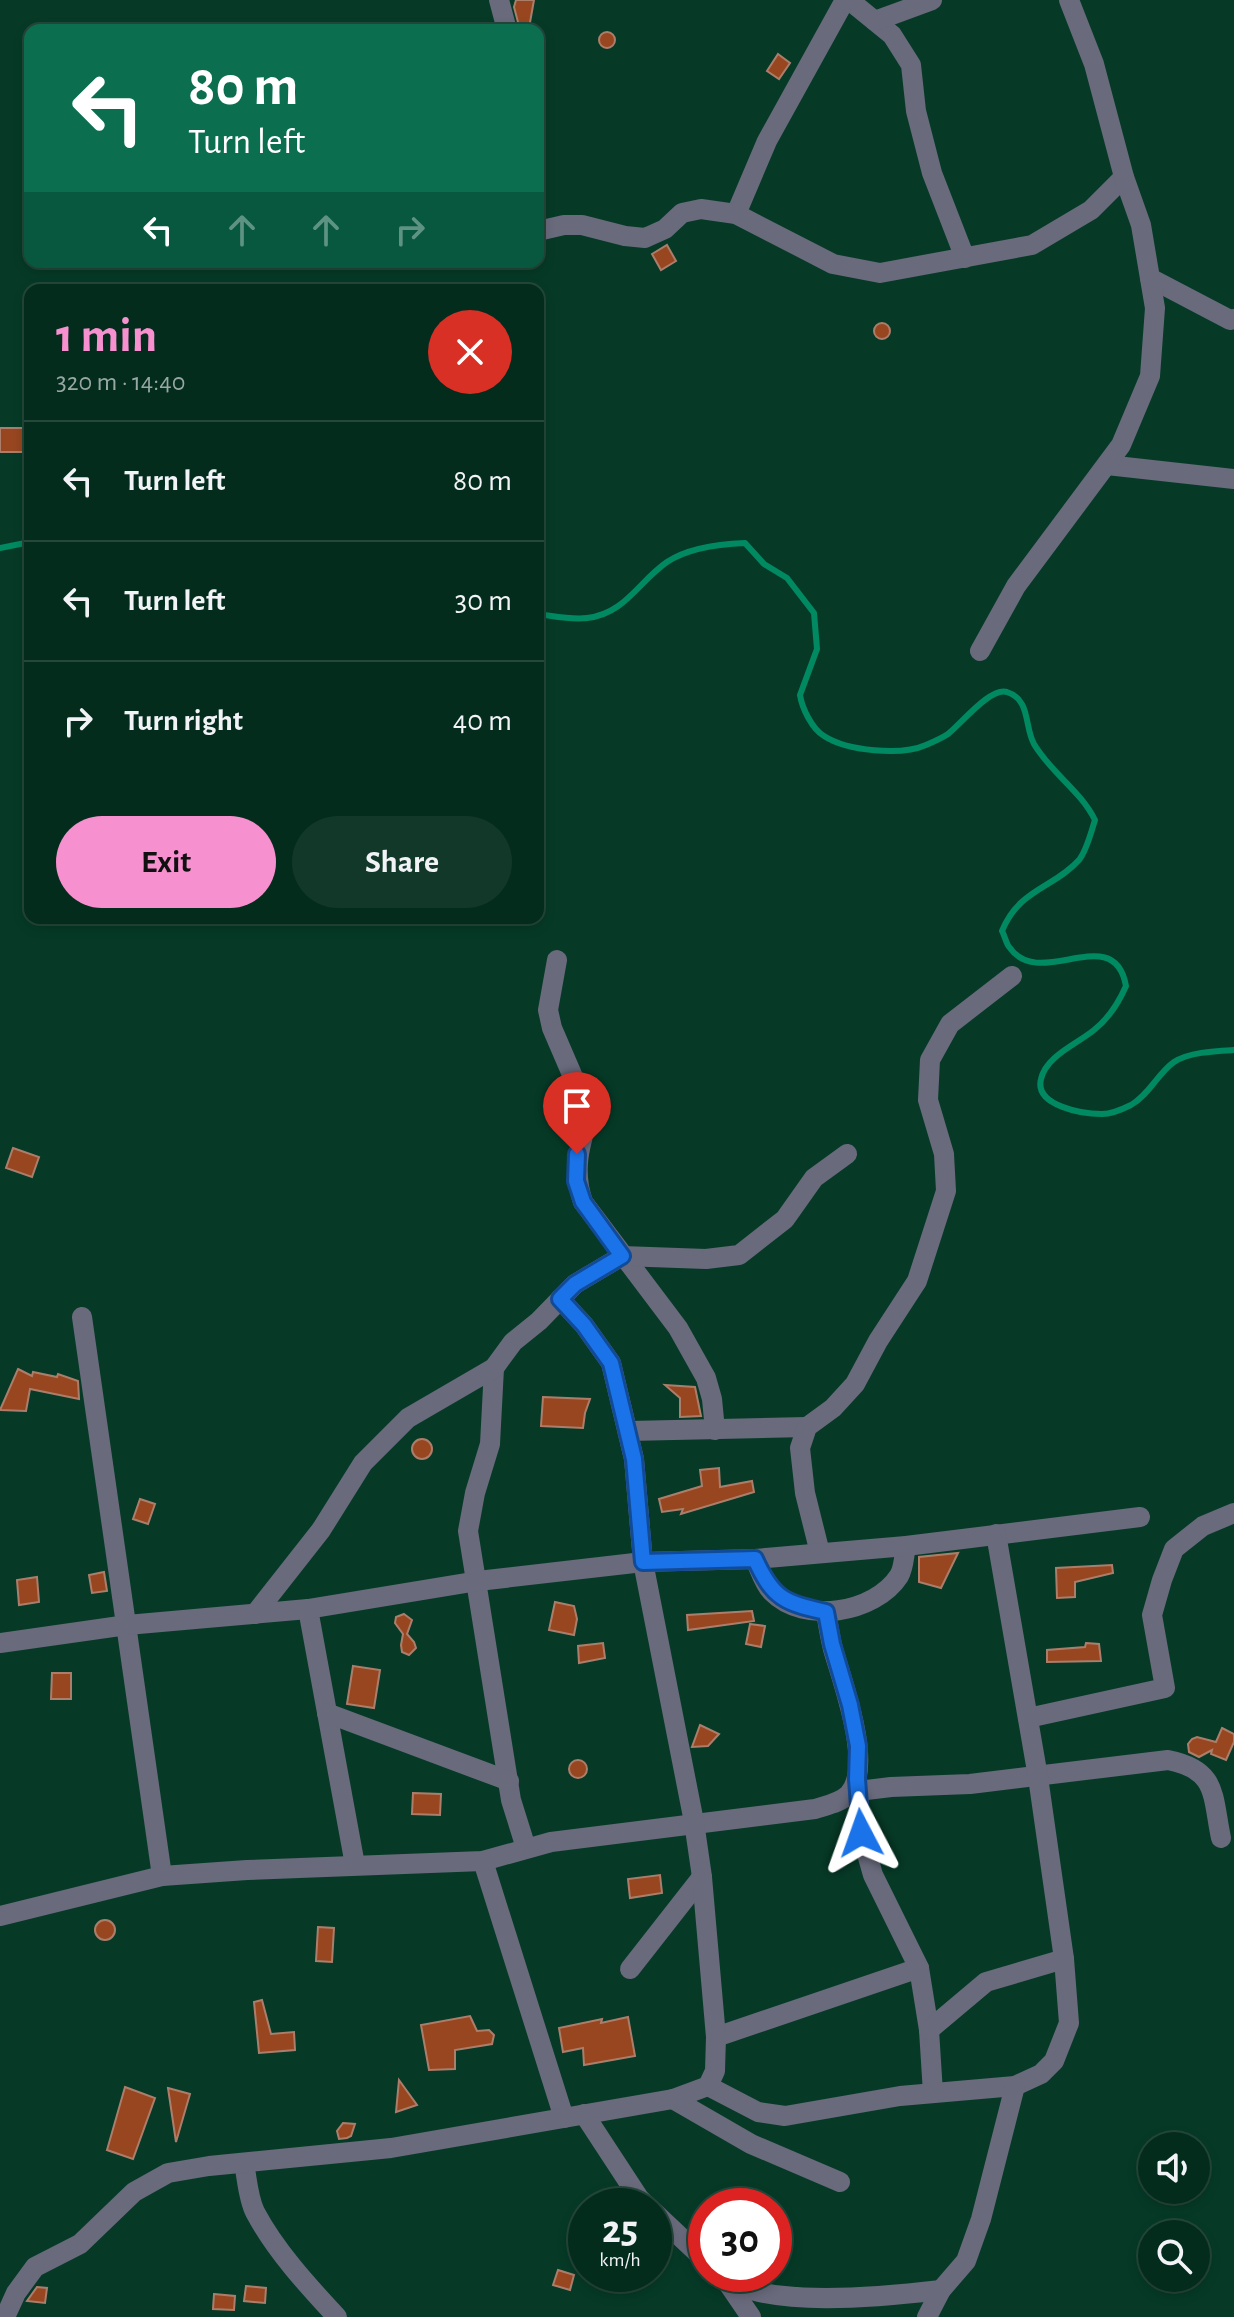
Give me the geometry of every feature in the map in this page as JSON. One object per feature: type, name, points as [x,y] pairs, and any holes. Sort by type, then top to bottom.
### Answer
[{"type":"street","points":[[499,0],[505,24]]},
{"type":"street","points":[[736,214],[767,141],[847,0],[892,35],[911,65],[916,111],[932,173],[965,258]]},
{"type":"street","points":[[875,21],[932,0]]},
{"type":"street","points":[[980,651],[1016,586],[1121,445],[1150,376],[1155,308],[1141,225],[1124,177],[1094,64],[1069,0]]},
{"type":"street","points":[[544,230],[582,225],[645,238],[665,229],[682,213],[701,209],[736,214],[833,264],[880,273],[1032,245],[1091,210],[1124,177]]},
{"type":"street","points":[[1150,278],[1233,321]]},
{"type":"street","points":[[1107,465],[1234,479]]},
{"type":"street","points":[[557,960],[548,1010],[552,1028],[589,1114],[577,1154],[576,1181],[583,1202],[678,1328],[706,1378],[715,1430]]},
{"type":"street","points":[[629,1431],[807,1427],[833,1408],[855,1384],[878,1341],[917,1281],[946,1191],[944,1154],[928,1100],[930,1060],[950,1024],[1012,976]]},
{"type":"street","points":[[255,1614],[321,1530],[363,1463],[408,1418],[494,1368],[513,1342],[539,1321],[575,1284],[622,1256],[706,1259],[739,1255],[785,1219],[814,1178],[847,1154]]},
{"type":"street","points":[[5,2317],[16,2293],[35,2267],[80,2244],[134,2192],[168,2173],[391,2148],[673,2099],[708,2086],[715,2071],[716,2037],[702,1877],[643,1562],[629,1431],[611,1363],[584,1325],[560,1299]]},
{"type":"street","points":[[82,1317],[162,1876]]},
{"type":"street","points":[[494,1368],[490,1444],[475,1493],[468,1531],[511,1800],[526,1848]]},
{"type":"street","points":[[807,1427],[800,1448],[803,1478],[820,1553]]},
{"type":"street","points":[[1028,1718],[1165,1688],[1152,1615],[1174,1549],[1203,1526],[1234,1513]]},
{"type":"street","points":[[0,1643],[127,1625],[308,1609],[478,1581],[643,1562],[755,1559],[906,1546],[1140,1517]]},
{"type":"street","points":[[708,2086],[758,2112],[785,2116],[933,2093],[1015,2086],[1041,2074],[1054,2061],[1069,2023],[1064,1959],[1038,1777],[996,1534]]},
{"type":"street","points":[[755,1559],[773,1593],[794,1605],[826,1612],[862,1606],[886,1592],[901,1573],[906,1546]]},
{"type":"street","points":[[308,1609],[355,1865]]},
{"type":"street","points":[[826,1612],[858,1746],[861,1833],[873,1875],[919,1968],[929,2030],[933,2093]]},
{"type":"street","points":[[327,1713],[509,1781]]},
{"type":"street","points":[[857,1785],[970,1784],[1168,1760],[1189,1764],[1203,1773],[1211,1789],[1221,1838]]},
{"type":"street","points":[[0,1916],[162,1876],[483,1861],[551,1842],[815,1809],[839,1801],[857,1785]]},
{"type":"street","points":[[483,1861],[574,2116],[631,2188]]},
{"type":"street","points":[[630,1969],[702,1877]]},
{"type":"street","points":[[929,2030],[986,1982],[1064,1959]]},
{"type":"street","points":[[716,2037],[919,1968]]},
{"type":"street","points":[[927,2317],[941,2290],[966,2261],[981,2219],[1015,2086]]},
{"type":"street","points":[[673,2099],[751,2144],[840,2182]]},
{"type":"street","points":[[244,2163],[254,2209],[306,2282],[337,2317]]},
{"type":"street","points":[[672,2229],[688,2244]]},
{"type":"street","points":[[754,2292],[774,2296],[887,2297],[941,2290]]},
{"type":"street","points":[[733,2292],[751,2317]]},
{"type":"building","points":[[516,0],[534,0],[530,24],[518,24],[514,7]]},
{"type":"building","points":[[604,32],[610,32],[615,40],[613,46],[604,48],[599,43],[599,37]]},
{"type":"building","points":[[778,54],[790,63],[779,79],[767,71]]},
{"type":"building","points":[[667,245],[676,261],[661,270],[652,254]]},
{"type":"building","points":[[882,323],[888,325],[888,337],[882,339],[876,337],[874,331],[876,325]]},
{"type":"building","points":[[0,428],[24,428],[24,452],[0,452]]},
{"type":"building","points":[[13,1148],[39,1157],[32,1177],[6,1168]]},
{"type":"building","points":[[18,1369],[32,1376],[33,1372],[57,1377],[58,1374],[78,1381],[79,1399],[30,1389],[26,1411],[0,1410]]},
{"type":"building","points":[[665,1385],[695,1387],[701,1416],[680,1417],[680,1398]]},
{"type":"building","points":[[543,1397],[590,1399],[583,1428],[541,1426]]},
{"type":"building","points":[[418,1439],[426,1439],[432,1449],[426,1459],[418,1459],[412,1453],[412,1445]]},
{"type":"building","points":[[719,1468],[720,1487],[752,1481],[754,1492],[681,1514],[683,1509],[662,1512],[659,1499],[702,1486],[700,1470]]},
{"type":"building","points":[[140,1499],[155,1504],[148,1524],[133,1519]]},
{"type":"building","points":[[958,1553],[941,1588],[919,1582],[919,1557]]},
{"type":"building","points":[[1112,1565],[1113,1573],[1075,1582],[1075,1597],[1057,1598],[1056,1568]]},
{"type":"building","points":[[104,1572],[107,1591],[92,1593],[89,1575]]},
{"type":"building","points":[[37,1577],[39,1602],[19,1605],[17,1580]]},
{"type":"building","points":[[555,1602],[574,1606],[577,1619],[574,1635],[549,1630]]},
{"type":"building","points":[[752,1611],[754,1621],[688,1630],[687,1615]]},
{"type":"building","points":[[404,1614],[412,1620],[407,1634],[416,1648],[409,1655],[402,1652],[403,1634],[395,1623],[396,1617]]},
{"type":"building","points":[[750,1624],[765,1626],[761,1647],[746,1644]]},
{"type":"building","points":[[603,1643],[605,1658],[579,1663],[578,1646]]},
{"type":"building","points":[[1086,1643],[1099,1644],[1101,1661],[1047,1662],[1047,1650],[1085,1647]]},
{"type":"building","points":[[353,1666],[380,1670],[374,1708],[347,1704]]},
{"type":"building","points":[[52,1673],[71,1673],[71,1699],[51,1699]]},
{"type":"building","points":[[700,1725],[719,1734],[708,1746],[692,1747]]},
{"type":"building","points":[[1222,1728],[1234,1734],[1226,1760],[1211,1754],[1212,1750],[1199,1757],[1189,1752],[1188,1744],[1192,1739],[1197,1737],[1216,1742]]},
{"type":"building","points":[[578,1760],[587,1769],[578,1778],[569,1769]]},
{"type":"building","points":[[413,1793],[441,1794],[440,1815],[412,1814]]},
{"type":"building","points":[[660,1875],[662,1893],[630,1898],[628,1879]]},
{"type":"building","points":[[105,1920],[112,1923],[115,1930],[112,1937],[105,1940],[98,1937],[95,1930],[98,1923]]},
{"type":"building","points":[[318,1927],[334,1928],[332,1962],[316,1961]]},
{"type":"building","points":[[262,2000],[271,2034],[294,2032],[295,2050],[259,2053],[254,2002]]},
{"type":"building","points":[[470,2016],[477,2031],[489,2030],[494,2035],[492,2044],[455,2050],[455,2069],[429,2070],[421,2025]]},
{"type":"building","points":[[628,2017],[635,2056],[584,2065],[583,2048],[563,2052],[559,2028]]},
{"type":"building","points":[[399,2080],[417,2105],[396,2112]]},
{"type":"building","points":[[125,2087],[155,2098],[133,2159],[107,2150]]},
{"type":"building","points":[[168,2088],[190,2094],[176,2142]]},
{"type":"building","points":[[343,2123],[355,2124],[351,2136],[339,2139],[337,2131]]},
{"type":"building","points":[[558,2270],[568,2273],[568,2289],[553,2285]]},
{"type":"building","points":[[246,2286],[266,2288],[265,2303],[244,2301]]},
{"type":"building","points":[[37,2287],[47,2288],[45,2303],[27,2301]]},
{"type":"building","points":[[214,2294],[235,2296],[234,2310],[213,2309]]},
{"type":"waterway","points":[[0,548],[24,543]]},
{"type":"waterway","points":[[544,615],[575,618],[600,615],[622,604],[675,557],[704,548],[745,543],[764,564],[787,578],[814,613],[817,649],[800,695],[808,718],[824,736],[846,745],[874,750],[915,748],[948,734],[992,695],[1007,692],[1015,696],[1023,707],[1034,744],[1095,820],[1079,860],[1027,897],[1009,917],[1002,931],[1009,946],[1023,959],[1039,963],[1092,956],[1107,958],[1119,967],[1126,986],[1113,1010],[1099,1026],[1049,1064],[1041,1079],[1045,1096],[1073,1110],[1109,1113],[1137,1101],[1174,1062],[1187,1056],[1234,1050]]},
{"type":"route","points":[[577,1154],[576,1181],[583,1202],[622,1256],[575,1284],[560,1299],[584,1325],[611,1363],[634,1459],[643,1562],[755,1559],[773,1593],[794,1605],[826,1612],[858,1746],[861,1833]]}]
